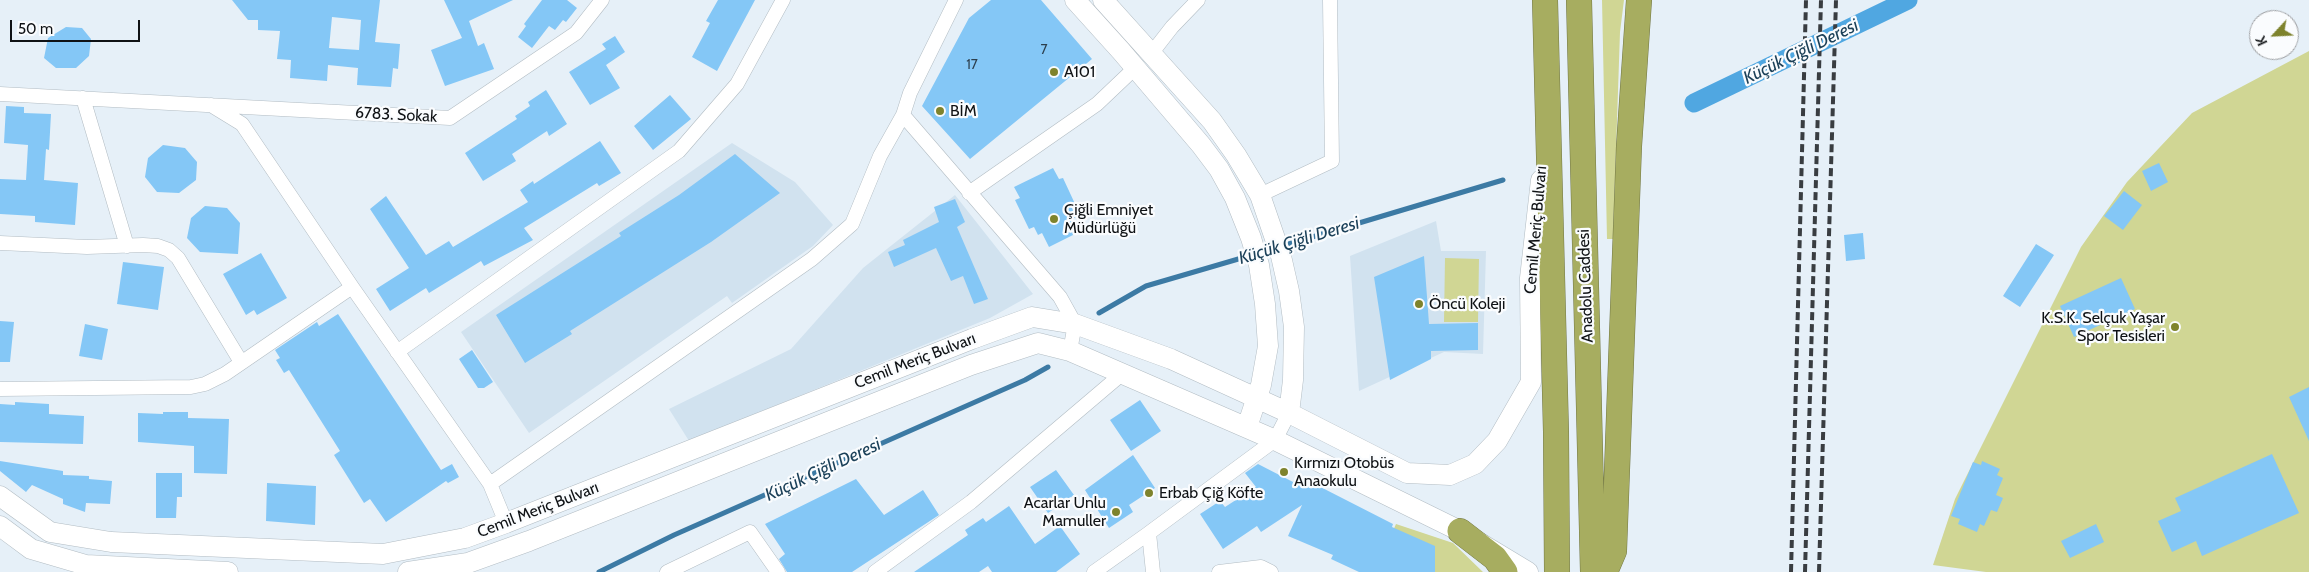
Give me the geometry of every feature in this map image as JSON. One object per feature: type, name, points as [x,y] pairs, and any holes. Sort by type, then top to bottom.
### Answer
[{"type":"highway","name":"Anadolu Caddesi","points":[[1545,0],[1556,432],[1557,572]]},
{"type":"highway","name":"Anadolu Caddesi","points":[[1579,0],[1593,572]]},
{"type":"highway","points":[[1605,572],[1614,551],[1629,146],[1635,44],[1640,0]]},
{"type":"highway","points":[[1460,530],[1495,558],[1505,572]]},
{"type":"main road","points":[[1075,0],[1136,67],[1219,169],[1235,198],[1247,228],[1261,280],[1268,346],[1257,399],[1247,428]]},
{"type":"main road","points":[[1103,0],[1212,121],[1236,155],[1260,195],[1285,274],[1294,336],[1293,380],[1289,413]]},
{"type":"main road","name":"Cemil Meriç Bulvarı","points":[[0,496],[50,532],[110,542],[383,554],[466,538],[1032,317],[1075,324],[1171,359],[1289,413],[1407,473],[1450,475],[1475,464],[1497,441],[1531,382],[1530,278],[1547,123]]},
{"type":"main road","name":"Cemil Meriç Bulvarı","points":[[408,572],[468,563],[529,541],[971,365],[1038,343],[1070,351],[1275,440],[1460,530],[1528,572]]},
{"type":"main road","points":[[0,526],[31,549],[86,565],[228,572]]},
{"type":"street","name":"6783. Sokak","points":[[0,94],[450,118],[576,33],[602,0]]},
{"type":"street","points":[[398,352],[679,151],[736,84],[783,0]]},
{"type":"street","points":[[490,484],[812,259],[852,224],[880,156],[903,115],[910,93],[956,0]]},
{"type":"street","points":[[1151,54],[1172,27],[1198,0]]},
{"type":"street","points":[[1260,195],[1332,161],[1330,0]]},
{"type":"street","points":[[969,193],[1097,104],[1136,67]]},
{"type":"street","points":[[83,98],[127,246]]},
{"type":"street","points":[[208,104],[242,124],[352,287],[490,484],[506,523]]},
{"type":"street","points":[[903,115],[1060,297],[1075,324],[1070,351]]},
{"type":"street","points":[[0,243],[87,248],[158,246],[169,250],[178,258],[241,362]]},
{"type":"street","points":[[0,389],[191,386],[205,384],[225,374],[352,287]]},
{"type":"street","points":[[876,572],[971,502],[1123,373]]},
{"type":"street","points":[[1094,572],[1275,440],[1289,413]]},
{"type":"street","points":[[667,572],[750,532],[778,572]]},
{"type":"street","points":[[1149,533],[1153,572]]},
{"type":"street","points":[[1219,572],[1264,570]]},
{"type":"shaded area","points":[[732,143],[795,182],[833,225],[813,246],[732,303],[727,296],[529,433],[461,332]]},
{"type":"shaded area","points":[[955,195],[1033,294],[990,318],[689,441],[669,409],[791,349],[863,268]]},
{"type":"shaded area","name":"Öncü Koleji","points":[[1436,221],[1441,251],[1486,251],[1483,354],[1444,352],[1359,391],[1350,256]]},
{"type":"green space","points":[[1602,0],[1624,0],[1620,32],[1613,239],[1607,239]]},
{"type":"green space","name":"K.S.K. Selçuk Yaşar Spor Tesisleri","points":[[2309,51],[2309,572],[1986,572],[1933,565],[1955,499],[2081,247],[2127,182],[2192,113],[2292,60],[2299,60],[2299,56]]},
{"type":"green space","points":[[1445,258],[1479,259],[1478,322],[1444,322]]},
{"type":"green space","points":[[1396,524],[1453,543],[1483,572],[1375,572]]},
{"type":"building","points":[[232,0],[380,0],[375,42],[400,44],[398,69],[393,68],[391,87],[357,85],[358,68],[328,65],[327,81],[290,78],[291,60],[277,59],[280,31],[258,30],[258,20],[248,20]],"holes":[[[332,17],[361,20],[359,50],[329,48]]]},
{"type":"building","points":[[444,0],[513,0],[469,21],[478,46],[484,43],[494,69],[445,86],[431,50],[462,38]]},
{"type":"building","points":[[542,0],[567,0],[577,8],[566,22],[563,20],[555,30],[549,26],[532,48],[518,37],[526,26],[524,24]]},
{"type":"building","points":[[718,0],[755,0],[717,71],[692,57],[710,23],[706,21]]},
{"type":"building","points":[[991,0],[1041,0],[1092,59],[970,159],[922,106],[969,18]]},
{"type":"building","points":[[66,27],[82,28],[91,39],[89,56],[76,68],[56,68],[44,58],[48,38]]},
{"type":"building","points":[[615,36],[625,52],[606,65],[620,88],[590,105],[569,72],[606,49],[602,44]]},
{"type":"building","points":[[546,90],[567,124],[549,136],[547,131],[512,154],[516,161],[483,181],[465,153],[517,119],[515,116],[530,106],[528,102]]},
{"type":"building","points":[[670,95],[691,119],[653,150],[634,126]]},
{"type":"building","points":[[6,106],[24,107],[24,113],[51,114],[49,150],[46,149],[44,180],[78,183],[75,225],[35,222],[35,216],[0,214],[0,179],[26,180],[28,145],[4,143]]},
{"type":"building","points":[[600,141],[621,173],[599,186],[597,183],[524,228],[533,240],[484,266],[481,261],[429,293],[426,288],[390,311],[376,289],[409,268],[370,209],[386,196],[426,255],[449,241],[453,247],[528,202],[520,190],[533,181],[534,184]]},
{"type":"building","points":[[163,145],[185,148],[197,162],[196,180],[179,193],[157,192],[145,177],[148,158]]},
{"type":"building","points":[[735,154],[780,193],[711,242],[570,331],[572,334],[525,363],[496,315],[621,236],[619,233],[679,195]]},
{"type":"building","points":[[2159,163],[2168,182],[2151,191],[2142,171]]},
{"type":"building","points":[[1053,168],[1059,179],[1063,178],[1076,206],[1072,208],[1076,217],[1072,219],[1079,232],[1049,247],[1042,233],[1038,235],[1034,227],[1029,229],[1015,200],[1020,198],[1014,187]]},
{"type":"building","points":[[2124,191],[2142,205],[2123,230],[2104,216]]},
{"type":"building","points":[[955,199],[965,222],[957,227],[988,299],[974,304],[963,276],[951,281],[936,248],[894,267],[888,252],[905,245],[903,240],[939,222],[934,207]]},
{"type":"building","points":[[205,206],[227,208],[240,223],[238,254],[200,252],[187,238],[191,218]]},
{"type":"building","points":[[1863,233],[1865,259],[1846,261],[1844,235]]},
{"type":"building","points":[[2036,244],[2054,255],[2020,307],[2003,296]]},
{"type":"building","points":[[261,253],[287,298],[257,315],[254,310],[246,315],[223,274]]},
{"type":"building","points":[[1424,256],[1429,324],[1478,323],[1478,350],[1431,351],[1431,359],[1390,380],[1374,277]]},
{"type":"building","points":[[123,262],[164,267],[158,310],[117,304]]},
{"type":"building","points":[[2121,278],[2135,309],[2074,337],[2060,306]]},
{"type":"building","points":[[338,314],[441,470],[452,464],[459,477],[448,483],[446,481],[386,522],[370,499],[364,503],[334,455],[340,451],[289,370],[284,373],[276,360],[280,358],[275,350],[317,322],[319,326]]},
{"type":"building","points":[[0,321],[14,322],[10,362],[0,362]]},
{"type":"building","points":[[85,324],[108,329],[102,360],[79,356]]},
{"type":"building","points":[[472,350],[493,382],[484,388],[478,388],[459,359]]},
{"type":"building","points":[[2309,387],[2309,441],[2289,397]]},
{"type":"building","points":[[1140,400],[1161,431],[1131,451],[1110,420]]},
{"type":"building","points":[[15,402],[49,404],[49,414],[84,416],[83,444],[0,442],[0,404],[15,405]]},
{"type":"building","points":[[163,412],[188,412],[188,418],[229,419],[227,474],[194,473],[194,446],[138,442],[138,413],[163,414]]},
{"type":"building","points":[[2272,454],[2299,513],[2202,556],[2196,541],[2172,552],[2158,521],[2181,511],[2175,498]]},
{"type":"building","points":[[1133,455],[1155,488],[1129,505],[1133,512],[1109,528],[1085,490]]},
{"type":"building","points":[[0,461],[63,471],[63,475],[89,476],[89,479],[112,481],[110,504],[86,503],[85,512],[63,504],[63,499],[32,485],[26,492],[0,471]]},
{"type":"building","points":[[1982,461],[2000,469],[1997,475],[2003,478],[1996,495],[2003,498],[1997,512],[1991,510],[1984,526],[1980,524],[1977,532],[1958,524],[1960,519],[1951,516],[1973,462],[1981,465]]},
{"type":"building","points":[[1258,464],[1293,482],[1297,475],[1393,524],[1392,527],[1435,546],[1435,572],[1359,572],[1331,559],[1333,555],[1288,536],[1302,505],[1261,532],[1257,526],[1223,549],[1200,514],[1220,501],[1225,507],[1256,487],[1245,473]]},
{"type":"building","points":[[1056,470],[1074,495],[1048,513],[1030,487]]},
{"type":"building","points":[[156,473],[182,473],[182,497],[177,497],[176,518],[156,518]]},
{"type":"building","points":[[856,479],[884,515],[923,490],[939,515],[852,572],[787,572],[779,559],[785,554],[765,524]]},
{"type":"building","points":[[267,483],[316,486],[315,525],[266,521]]},
{"type":"building","points":[[1009,506],[1035,544],[1060,526],[1080,554],[1056,572],[992,572],[988,566],[979,572],[914,572],[968,535],[965,530],[983,518],[986,522]]},
{"type":"building","points":[[2096,524],[2104,542],[2070,558],[2061,541]]},
{"type":"waterway","name":"Küçük Çiğli Deresi","points":[[1694,103],[1908,0]]},
{"type":"waterway","name":"Küçük Çiğli Deresi","points":[[1282,246],[1503,180]]},
{"type":"waterway","name":"Küçük Çiğli Deresi","points":[[1099,313],[1146,286],[1252,255]]},
{"type":"waterway","name":"Küçük Çiğli Deresi","points":[[599,572],[674,535],[1025,380],[1048,367]]},
{"type":"railway","points":[[1791,572],[1806,0]]},
{"type":"railway","points":[[1805,572],[1821,0]]},
{"type":"railway","points":[[1819,572],[1836,0]]},
{"type":"place","name":"A101","points":[[1054,72]]},
{"type":"place","name":"BİM","points":[[940,111]]},
{"type":"place","name":"Çiğli Emniyet Müdürlüğü","points":[[1054,219]]},
{"type":"place","name":"Öncü Koleji","points":[[1419,304]]},
{"type":"place","name":"K.S.K. Selçuk Yaşar Spor Tesisleri","points":[[2175,327]]},
{"type":"place","name":"Kırmızı Otobüs Anaokulu","points":[[1284,472]]},
{"type":"place","name":"Erbab Çiğ Köfte","points":[[1149,493]]},
{"type":"place","name":"Acarlar Unlu Mamuller","points":[[1116,512]]}]
